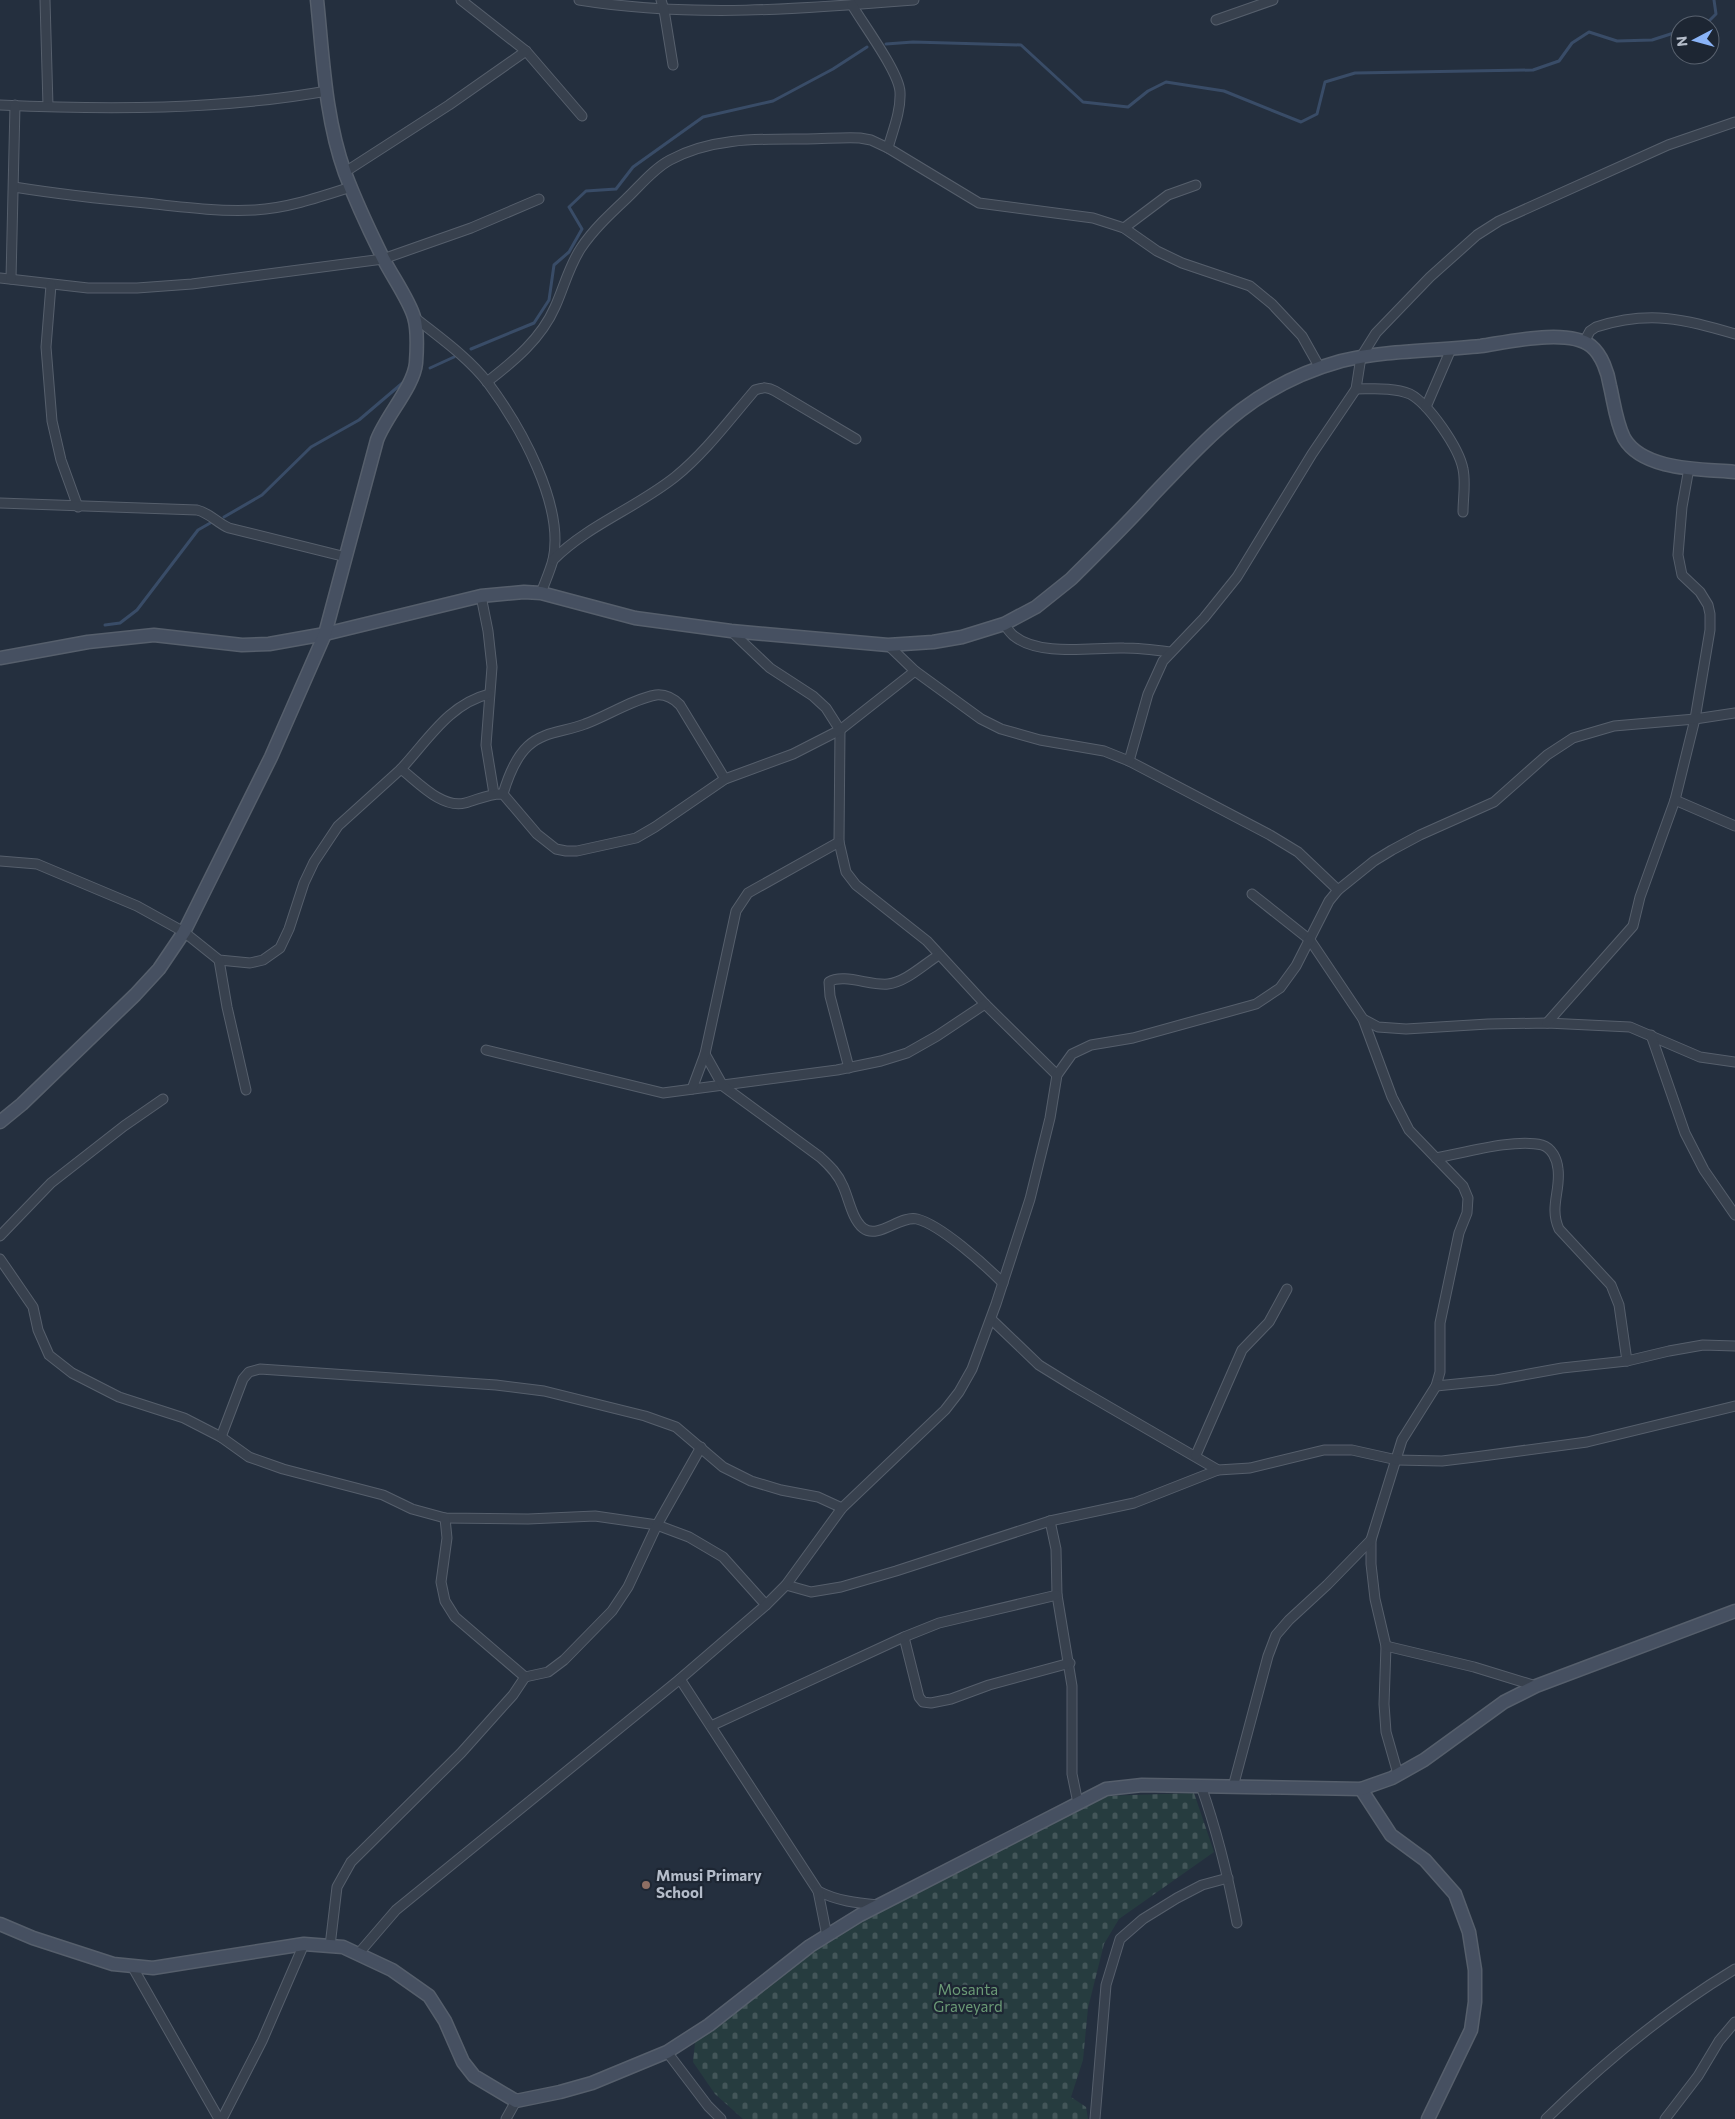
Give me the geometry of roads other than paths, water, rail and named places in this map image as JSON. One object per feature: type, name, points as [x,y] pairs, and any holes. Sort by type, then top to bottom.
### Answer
[{"type":"street","points":[[45,0],[48,106]]},
{"type":"street","points":[[317,0],[326,91],[337,148],[351,187],[383,259],[414,317],[464,358],[487,382],[516,427],[540,474],[549,498],[554,547],[552,560],[541,593]]},
{"type":"street","points":[[461,0],[526,50],[582,116]]},
{"type":"street","points":[[579,0],[664,10],[708,11],[852,5],[914,0]]},
{"type":"street","points":[[661,0],[673,65]]},
{"type":"street","points":[[1216,20],[1273,0]]},
{"type":"street","points":[[852,5],[887,62],[900,89],[899,108],[888,148]]},
{"type":"street","points":[[345,172],[449,105],[526,50]]},
{"type":"street","points":[[0,105],[145,107],[245,102],[326,91]]},
{"type":"street","points":[[11,279],[15,105]]},
{"type":"street","points":[[1129,761],[1148,694],[1163,662],[1170,652],[1204,618],[1237,577],[1312,454],[1356,389],[1361,357],[1376,333],[1430,277],[1477,235],[1499,221],[1668,145],[1735,122]]},
{"type":"street","points":[[487,382],[514,361],[531,344],[555,308],[581,248],[592,234],[642,183],[670,160],[692,151],[721,143],[756,138],[860,138],[872,140],[979,204],[1093,218],[1124,228],[1157,251],[1182,263],[1250,286],[1272,304],[1302,336],[1320,368]]},
{"type":"street","points":[[1124,228],[1168,196],[1196,185]]},
{"type":"street","points":[[14,187],[74,196],[197,209],[256,210],[287,206],[351,187]]},
{"type":"street","points":[[0,278],[50,285],[137,288],[192,284],[383,259],[471,228],[539,199]]},
{"type":"street","points":[[50,285],[46,347],[52,421],[61,460],[78,507]]},
{"type":"street","points":[[1584,342],[1590,331],[1596,327],[1652,316],[1669,317],[1735,334]]},
{"type":"street","points":[[0,1122],[22,1104],[136,995],[160,969],[184,932],[271,758],[325,634],[377,440],[415,370],[416,342],[414,317]]},
{"type":"street","points":[[0,658],[88,642],[154,635],[242,646],[295,641],[500,593],[541,593],[635,618],[731,631],[888,644],[933,642],[962,637],[1004,624],[1036,607],[1071,579],[1184,462],[1239,411],[1268,390],[1302,373],[1361,357],[1549,338],[1570,338],[1584,342],[1591,346],[1604,364],[1619,425],[1625,439],[1640,454],[1660,463],[1689,468],[1735,472]]},
{"type":"street","points":[[1426,407],[1451,349]]},
{"type":"street","points":[[552,560],[579,538],[676,476],[692,461],[755,390],[760,388],[768,388],[775,391],[856,439]]},
{"type":"street","points":[[1356,389],[1400,391],[1411,395],[1426,407],[1453,446],[1463,469],[1462,512]]},
{"type":"street","points":[[1547,1023],[1633,926],[1640,897],[1675,800],[1695,719],[1697,698],[1708,645],[1710,614],[1700,592],[1682,575],[1680,567],[1679,536],[1689,468]]},
{"type":"street","points":[[0,503],[197,510],[207,513],[229,528],[346,557]]},
{"type":"street","points":[[481,596],[488,631],[492,667],[486,746],[498,794],[546,843],[556,849],[577,851],[636,838],[725,779],[793,754],[840,730],[915,671]]},
{"type":"street","points":[[1004,624],[1014,636],[1032,645],[1078,650],[1122,648],[1170,652]]},
{"type":"street","points":[[731,631],[770,668],[813,696],[826,708],[840,730],[839,842],[846,872],[856,885],[927,941],[985,1004],[1057,1075]]},
{"type":"street","points":[[888,644],[915,671],[981,719],[1001,729],[1040,740],[1104,751],[1129,761],[1270,835],[1298,852],[1338,890]]},
{"type":"street","points":[[0,862],[37,864],[136,906],[184,932],[219,960],[250,964],[263,960],[280,948],[289,929],[304,883],[326,842],[338,826],[402,769],[447,716],[480,696],[489,694]]},
{"type":"street","points":[[402,769],[438,797],[450,803],[464,803],[498,794],[527,747],[540,738],[554,732],[584,725],[657,695],[672,697],[680,705],[725,779]]},
{"type":"street","points":[[359,1953],[396,1910],[680,1679],[766,1605],[786,1585],[842,1508],[945,1410],[959,1392],[972,1369],[991,1318],[1030,1199],[1050,1118],[1057,1075],[1072,1054],[1091,1046],[1133,1038],[1256,1004],[1280,988],[1296,966],[1329,901],[1338,890],[1374,861],[1420,834],[1494,802],[1547,755],[1573,738],[1614,726],[1695,719],[1735,713]]},
{"type":"street","points":[[1675,800],[1735,826]]},
{"type":"street","points":[[692,1089],[705,1054],[732,925],[741,901],[755,888],[839,842]]},
{"type":"street","points":[[1252,894],[1310,940],[1362,1019],[1392,1097],[1409,1130],[1463,1186],[1468,1198],[1467,1214],[1459,1233],[1440,1323],[1440,1372],[1436,1386],[1402,1440],[1371,1540],[1371,1564],[1375,1599],[1386,1646],[1384,1704],[1386,1732],[1398,1774]]},
{"type":"street","points":[[849,1068],[830,996],[829,982],[836,979],[880,984],[893,983],[939,955]]},
{"type":"street","points":[[219,960],[227,1007],[246,1090]]},
{"type":"street","points":[[486,1050],[664,1092],[722,1086],[849,1068],[881,1061],[907,1053],[937,1036],[985,1004]]},
{"type":"street","points":[[1362,1019],[1378,1026],[1406,1029],[1488,1024],[1547,1023],[1630,1027],[1700,1056],[1735,1062]]},
{"type":"street","points":[[1651,1036],[1685,1133],[1704,1170],[1735,1215]]},
{"type":"street","points":[[705,1054],[722,1086],[820,1157],[834,1170],[857,1220],[863,1228],[873,1231],[907,1219],[918,1219],[954,1240],[1002,1283]]},
{"type":"street","points":[[0,1236],[51,1183],[162,1099]]},
{"type":"street","points":[[1436,1158],[1516,1143],[1544,1145],[1553,1152],[1558,1168],[1554,1218],[1559,1229],[1611,1285],[1619,1305],[1627,1361]]},
{"type":"street","points":[[0,1259],[33,1307],[38,1330],[49,1355],[72,1373],[119,1397],[184,1418],[221,1437],[250,1457],[384,1495],[412,1509],[445,1518],[528,1519],[595,1516],[656,1525],[690,1537],[723,1556],[766,1605]]},
{"type":"street","points":[[1196,1455],[1242,1350],[1269,1322],[1287,1289]]},
{"type":"street","points":[[991,1318],[1039,1365],[1196,1455],[1218,1470]]},
{"type":"street","points":[[1436,1386],[1496,1380],[1562,1368],[1627,1361],[1704,1345],[1735,1346]]},
{"type":"street","points":[[221,1437],[243,1379],[249,1372],[260,1369],[496,1385],[544,1391],[645,1416],[676,1427],[723,1467],[751,1481],[781,1490],[818,1497],[842,1508]]},
{"type":"street","points":[[786,1585],[811,1592],[841,1587],[1050,1521],[1134,1503],[1218,1470],[1250,1468],[1324,1450],[1352,1450],[1397,1460],[1451,1460],[1587,1442],[1735,1406]]},
{"type":"street","points":[[330,1946],[337,1887],[351,1862],[473,1739],[513,1696],[525,1677],[548,1672],[564,1660],[612,1611],[628,1587],[656,1525],[701,1447]]},
{"type":"street","points":[[445,1518],[447,1538],[441,1582],[445,1601],[460,1621],[525,1677]]},
{"type":"street","points":[[1050,1521],[1056,1549],[1057,1595],[1070,1663],[1072,1686],[1072,1774],[1078,1803]]},
{"type":"street","points":[[1233,1786],[1268,1656],[1276,1635],[1371,1540]]},
{"type":"street","points":[[712,1726],[904,1637],[971,1614],[1057,1595]]},
{"type":"street","points":[[0,1924],[33,1938],[104,1961],[152,1968],[304,1944],[343,1948],[359,1953],[392,1970],[429,1996],[445,2021],[463,2062],[474,2076],[516,2101],[592,2083],[667,2052],[709,2026],[803,1951],[860,1915],[881,1906],[1106,1789],[1142,1786],[1233,1786],[1361,1789],[1398,1774],[1424,1760],[1504,1702],[1536,1686],[1735,1611]]},
{"type":"street","points":[[904,1637],[919,1697],[924,1702],[931,1703],[1070,1663]]},
{"type":"street","points":[[1386,1646],[1474,1667],[1536,1686]]},
{"type":"street","points":[[680,1679],[712,1726],[762,1808],[818,1891],[827,1936]]},
{"type":"street","points":[[1201,1786],[1211,1814],[1228,1878],[1237,1923]]},
{"type":"street","points":[[1361,1789],[1391,1835],[1425,1860],[1455,1894],[1469,1932],[1476,1970],[1475,2002],[1471,2030],[1428,2119]]},
{"type":"street","points":[[1095,2119],[1106,1985],[1120,1939],[1143,1919],[1177,1898],[1202,1885],[1228,1878]]},
{"type":"street","points":[[818,1891],[829,1897],[881,1906]]},
{"type":"street","points":[[220,2119],[262,2041],[304,1944]]},
{"type":"street","points":[[132,1966],[220,2119]]},
{"type":"street","points":[[1546,2119],[1572,2094],[1682,2003],[1735,1969]]},
{"type":"street","points":[[1664,2119],[1698,2076],[1719,2041],[1735,2022]]},
{"type":"street","points":[[667,2052],[708,2106],[721,2119]]},
{"type":"street","points":[[506,2119],[516,2101]]},
{"type":"waterway","points":[[1714,0],[1715,15]]},
{"type":"waterway","points":[[886,44],[913,42],[1021,45],[1083,102],[1128,107],[1148,91],[1166,82],[1224,91],[1301,122],[1317,114],[1325,82],[1355,73],[1533,70],[1559,61],[1572,43],[1589,32],[1617,41],[1652,40],[1670,34]]},
{"type":"waterway","points":[[471,349],[534,323],[549,300],[554,265],[569,252],[582,229],[569,207],[586,191],[616,189],[633,167],[703,117],[773,101],[833,69],[867,47]]},
{"type":"waterway","points":[[430,368],[454,357]]},
{"type":"waterway","points":[[224,517],[262,495],[311,447],[359,420],[406,380]]},
{"type":"waterway","points":[[105,625],[120,623],[137,610],[198,530],[212,522]]},
{"type":"place","name":"Mmusi Primary School","points":[[646,1885]]},
{"type":"park label","name":"Mosanta Graveyard","points":[[968,1998]]}]
